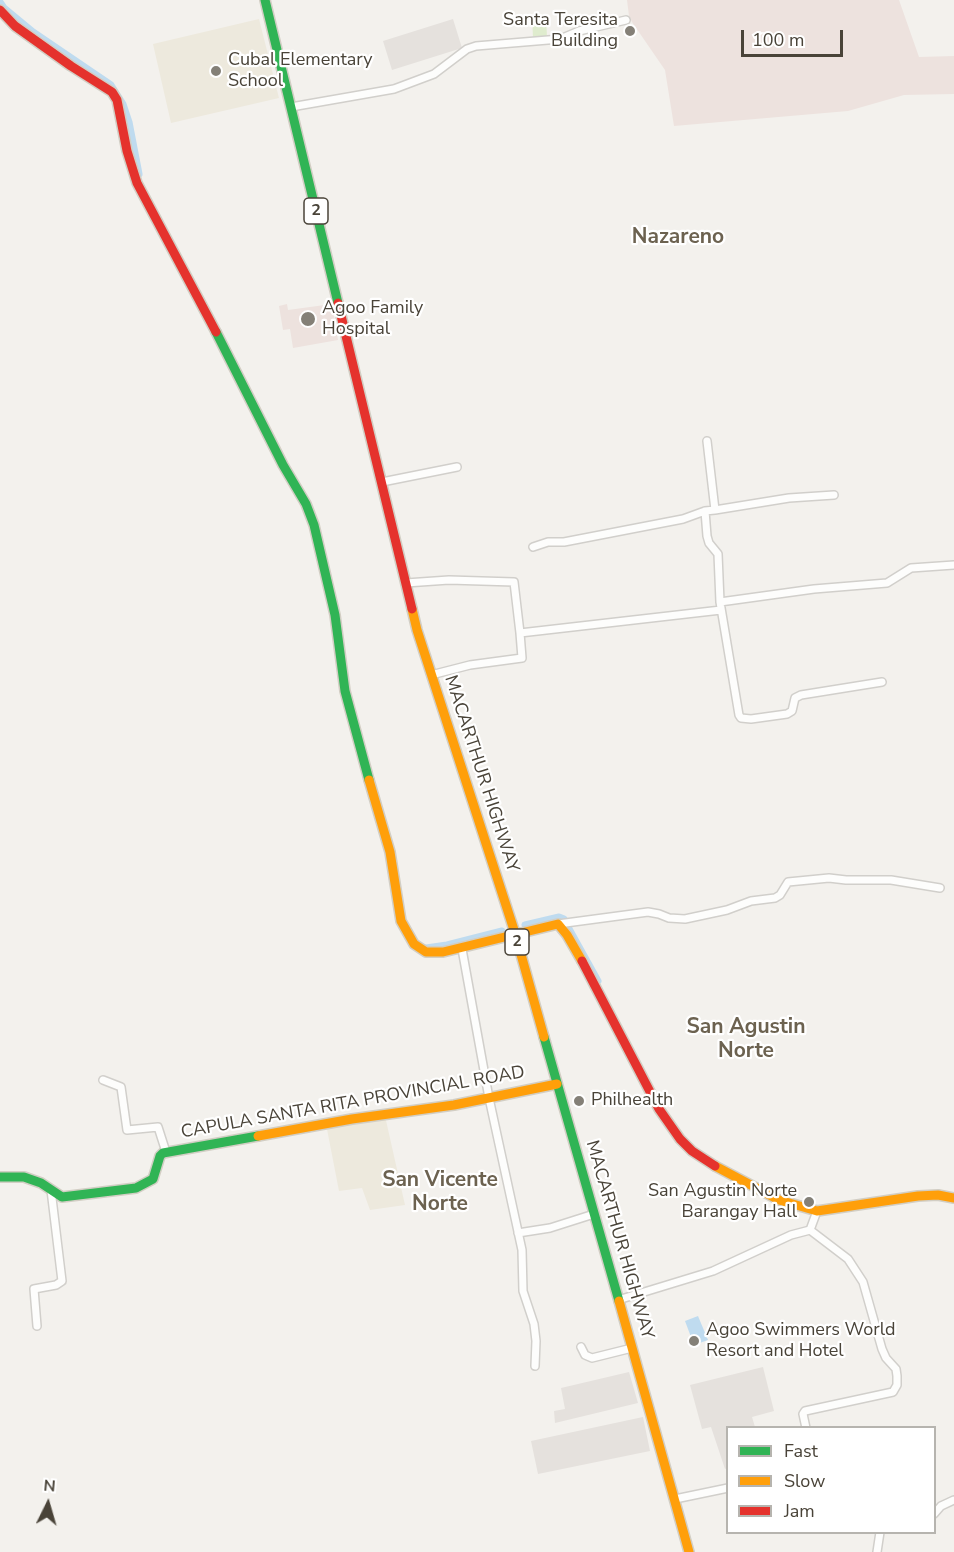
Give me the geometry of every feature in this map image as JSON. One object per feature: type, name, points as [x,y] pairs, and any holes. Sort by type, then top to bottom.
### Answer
[{"type":"main road","name":"MACARTHUR HIGHWAY","points":[[265,0],[406,583],[431,675],[515,933],[689,1552]]},
{"type":"main road","points":[[0,10],[15,26],[112,92],[117,100],[127,151],[137,183],[306,504],[314,525],[332,599],[345,691],[390,852],[401,921],[414,944],[426,952],[443,952],[558,924],[579,956],[659,1109],[680,1139],[707,1162],[763,1193],[817,1211],[918,1196],[938,1195],[954,1198]]},
{"type":"main road","name":"CAPULA SANTA RITA PROVINCIAL ROAD","points":[[0,1177],[24,1177],[41,1183],[62,1197],[136,1188],[153,1179],[160,1156],[166,1152],[352,1119],[489,1098],[557,1083]]},
{"type":"street","points":[[291,107],[394,89],[434,74],[467,49],[476,46],[560,39],[579,31],[626,20]]},
{"type":"street","points":[[706,441],[715,510]]},
{"type":"street","points":[[382,482],[457,467]]},
{"type":"street","points":[[533,547],[548,542],[564,542],[683,519],[705,511],[789,498],[834,495]]},
{"type":"street","points":[[705,511],[709,543],[718,554],[720,606],[741,718],[752,719],[787,714],[792,711],[795,698],[801,695],[882,682]]},
{"type":"street","points":[[520,633],[720,606],[814,589],[887,583],[911,568],[954,564]]},
{"type":"street","points":[[406,583],[448,580],[514,582],[522,658],[470,665],[431,675]]},
{"type":"street","points":[[558,924],[648,912],[669,918],[685,919],[727,910],[751,901],[775,898],[783,892],[788,882],[829,878],[891,880],[940,888]]},
{"type":"street","points":[[462,949],[489,1098],[522,1250],[523,1291],[534,1324],[536,1341],[535,1366]]},
{"type":"street","points":[[104,1080],[121,1087],[128,1130],[158,1127],[166,1152]]},
{"type":"street","points":[[37,1326],[34,1289],[56,1285],[62,1281],[51,1191]]},
{"type":"street","points":[[810,1230],[817,1211]]},
{"type":"street","points":[[518,1233],[550,1228],[594,1214]]},
{"type":"street","points":[[618,1300],[713,1271],[791,1235],[810,1230]]},
{"type":"street","points":[[806,1426],[803,1412],[810,1408],[893,1392],[897,1385],[897,1372],[882,1349],[863,1282],[848,1259],[810,1230]]},
{"type":"street","points":[[581,1347],[585,1355],[592,1358],[632,1348]]},
{"type":"street","points":[[675,1499],[726,1488]]},
{"type":"street","points":[[936,1512],[941,1506],[954,1500]]},
{"type":"street","points":[[877,1552],[880,1534]]},
{"type":"shaded area","points":[[627,0],[899,0],[919,57],[954,56],[954,94],[904,95],[848,111],[674,126],[665,70],[632,22]]},
{"type":"shaded area","name":"Cubal Elementary School","points":[[259,19],[279,98],[171,123],[153,44]]},
{"type":"shaded area","points":[[453,19],[462,48],[392,70],[383,41]]},
{"type":"shaded area","name":"Agoo Family Hospital","points":[[287,304],[288,310],[332,304],[338,340],[293,348],[290,329],[283,330],[279,306]]},
{"type":"shaded area","points":[[385,1116],[405,1205],[370,1210],[362,1188],[339,1191],[326,1124]]},
{"type":"shaded area","points":[[763,1367],[774,1411],[752,1417],[755,1426],[726,1426],[725,1469],[711,1427],[702,1429],[690,1385]]},
{"type":"shaded area","points":[[629,1372],[638,1403],[555,1423],[554,1411],[565,1409],[561,1388]]},
{"type":"shaded area","points":[[643,1417],[650,1451],[538,1474],[531,1441]]},
{"type":"green space","points":[[546,14],[547,38],[533,38],[532,15]]},
{"type":"water","points":[[698,1316],[708,1340],[694,1345],[685,1321]]},
{"type":"waterway","points":[[0,2],[33,32],[111,85],[123,104],[129,122],[139,174]]},
{"type":"waterway","points":[[525,925],[559,917],[564,919]]},
{"type":"waterway","points":[[568,927],[598,981]]},
{"type":"waterway","points":[[426,948],[502,931]]},
{"type":"traffic: fast","points":[[265,0],[338,303]]},
{"type":"traffic: fast","points":[[216,332],[283,465],[306,504],[314,525],[335,615],[345,691],[369,780]]},
{"type":"traffic: fast","points":[[544,1037],[619,1301]]},
{"type":"traffic: fast","points":[[0,1177],[24,1177],[41,1183],[62,1197],[136,1188],[153,1179],[163,1153],[258,1136]]},
{"type":"traffic: slow","points":[[412,609],[515,933],[544,1037]]},
{"type":"traffic: slow","points":[[369,780],[390,852],[401,921],[414,944],[426,952],[443,952],[558,924],[582,961]]},
{"type":"traffic: slow","points":[[258,1136],[352,1119],[454,1105],[557,1084]]},
{"type":"traffic: slow","points":[[715,1166],[779,1200],[817,1211],[918,1196],[938,1195],[954,1198]]},
{"type":"traffic: slow","points":[[619,1301],[689,1552]]},
{"type":"traffic: jam","points":[[0,10],[15,26],[112,92],[117,100],[127,151],[137,183],[216,332]]},
{"type":"traffic: jam","points":[[338,303],[412,609]]},
{"type":"traffic: jam","points":[[582,961],[659,1109],[680,1139],[692,1151],[715,1166]]},
{"type":"place","name":"Santa Teresita Building","points":[[630,31]]},
{"type":"place","name":"Cubal Elementary School","points":[[216,71]]},
{"type":"place","name":"Agoo Family Hospital","points":[[308,319]]},
{"type":"place","name":"Philhealth","points":[[579,1101]]},
{"type":"place","name":"San Agustin Norte Barangay Hall","points":[[809,1202]]},
{"type":"place","name":"Agoo Swimmers World Resort and Hotel","points":[[694,1341]]},
{"type":"district","name":"Nazareno","points":[[678,238]]},
{"type":"district","name":"San Agustin Norte","points":[[746,1040]]},
{"type":"district","name":"San Vicente Norte","points":[[440,1193]]}]
